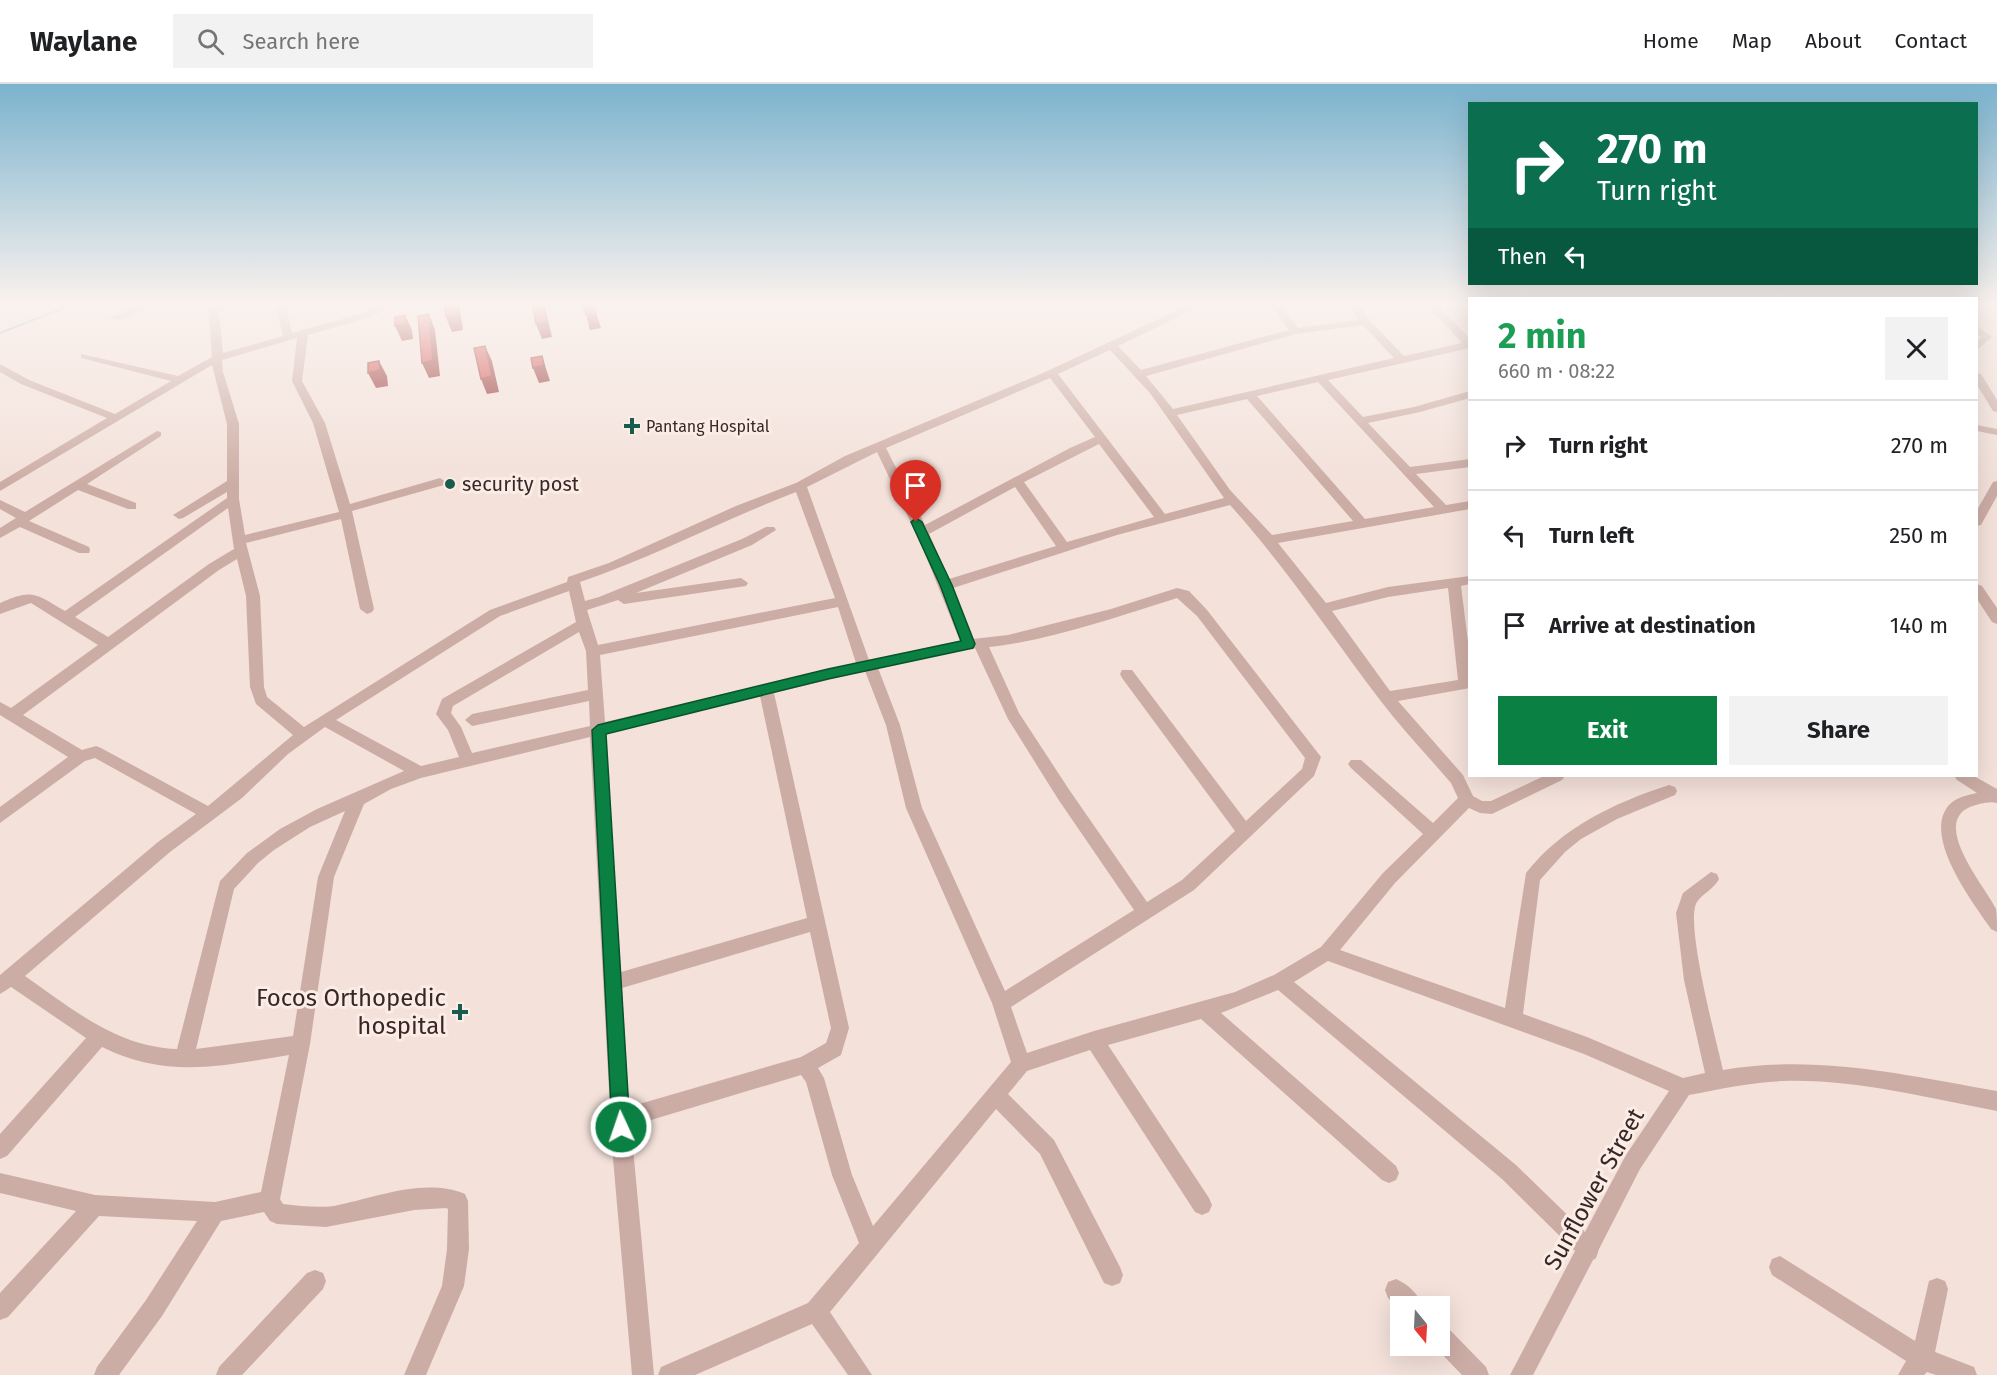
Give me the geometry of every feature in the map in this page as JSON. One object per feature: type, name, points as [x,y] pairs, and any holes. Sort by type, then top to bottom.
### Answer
[{"type":"street","points":[[114,363],[180,380]]},
{"type":"street","points":[[0,487],[208,363]]},
{"type":"street","points":[[217,363],[233,424],[233,499],[253,596],[257,687],[261,700],[303,735]]},
{"type":"street","points":[[299,363],[297,381],[319,423],[345,511],[367,609]]},
{"type":"street","points":[[643,1375],[621,1119],[593,651],[573,580],[614,566],[732,513],[800,486],[849,459],[1073,363]]},
{"type":"street","points":[[1129,363],[1171,413],[1233,500],[1269,540],[1323,609],[1386,697],[1457,779],[1467,800],[1480,807],[1492,808],[1555,777]]},
{"type":"street","points":[[1139,374],[1178,363]]},
{"type":"street","points":[[1171,413],[1388,363]]},
{"type":"street","points":[[0,367],[25,382],[116,418]]},
{"type":"street","points":[[1052,373],[1162,519]]},
{"type":"street","points":[[1978,378],[1997,409]]},
{"type":"street","points":[[1321,379],[1442,509]]},
{"type":"street","points":[[1250,395],[1360,522]]},
{"type":"street","points":[[1361,421],[1416,410],[1468,395]]},
{"type":"street","points":[[1978,428],[1997,432]]},
{"type":"street","points":[[0,534],[157,434]]},
{"type":"street","points":[[921,533],[1018,483],[1074,450],[1101,439]]},
{"type":"street","points":[[880,447],[903,490],[974,644],[1013,715],[1144,911]]},
{"type":"street","points":[[1408,471],[1468,463]]},
{"type":"street","points":[[80,757],[6,712],[108,645],[241,546],[440,482]]},
{"type":"street","points":[[179,515],[233,483]]},
{"type":"street","points":[[1018,483],[1064,547]]},
{"type":"street","points":[[77,484],[132,506]]},
{"type":"street","points":[[1978,520],[1997,485]]},
{"type":"street","points":[[800,486],[892,725],[915,808],[1001,1003],[1021,1064]]},
{"type":"street","points":[[66,617],[233,499]]},
{"type":"street","points":[[946,585],[1064,547],[1233,500]]},
{"type":"street","points":[[0,504],[23,520],[84,550]]},
{"type":"street","points":[[1269,540],[1468,504]]},
{"type":"street","points":[[603,601],[747,542],[770,530]]},
{"type":"street","points":[[1323,609],[1388,592],[1468,580]]},
{"type":"street","points":[[1386,697],[1468,683],[1454,581]]},
{"type":"street","points":[[579,607],[603,601],[741,583]]},
{"type":"street","points":[[301,1044],[251,1052],[183,1058],[138,1053],[99,1037],[6,982],[164,847],[210,814],[324,720],[495,613],[574,584]]},
{"type":"street","points":[[1978,590],[1997,619]]},
{"type":"street","points":[[183,1058],[226,886],[233,877],[283,836],[330,808],[358,800],[385,785],[419,772],[867,665],[974,644],[1008,640],[1113,613],[1177,593],[1184,594],[1202,613],[1313,758],[1309,772],[1188,885],[1001,1003]]},
{"type":"street","points":[[0,609],[19,600],[33,598],[108,645]]},
{"type":"street","points":[[593,651],[843,601]]},
{"type":"street","points":[[468,761],[454,727],[443,714],[447,703],[584,624]]},
{"type":"street","points":[[1127,674],[1245,832]]},
{"type":"street","points":[[621,1119],[805,1065],[834,1049],[840,1028],[765,689]]},
{"type":"street","points":[[472,720],[596,694]]},
{"type":"street","points":[[324,720],[419,772]]},
{"type":"street","points":[[0,816],[80,757],[96,752],[210,814]]},
{"type":"street","points":[[1356,764],[1434,834]]},
{"type":"street","points":[[1964,777],[1994,796]]},
{"type":"street","points":[[1513,1020],[1532,878],[1543,861],[1575,834],[1614,812],[1669,791]]},
{"type":"street","points":[[1994,796],[1962,804],[1953,812],[1949,844],[1997,924]]},
{"type":"street","points":[[358,800],[326,877],[301,1044],[269,1201],[277,1214],[308,1217],[333,1216],[426,1199],[448,1197],[458,1201],[458,1250],[453,1286],[415,1375]]},
{"type":"street","points":[[669,1375],[816,1311],[1021,1064],[1094,1040],[1237,1000],[1280,981],[1327,953],[1389,878],[1467,800]]},
{"type":"street","points":[[1711,879],[1689,898],[1685,913],[1693,980],[1716,1081]]},
{"type":"street","points":[[613,982],[818,922]]},
{"type":"street","points":[[1327,953],[1587,1046],[1683,1087],[1796,1072],[1857,1078],[1997,1101]]},
{"type":"street","points":[[1280,981],[1509,1172],[1588,1251]]},
{"type":"street","points":[[1203,1010],[1389,1173]]},
{"type":"street","points":[[0,1149],[99,1037]]},
{"type":"street","points":[[1094,1040],[1202,1205]]},
{"type":"street","points":[[805,1065],[814,1078],[842,1175],[871,1246]]},
{"type":"street","name":"Sunflower Street","points":[[1521,1375],[1633,1162],[1683,1087]]},
{"type":"street","points":[[995,1095],[1047,1147],[1112,1275]]},
{"type":"street","points":[[0,1183],[95,1205],[215,1212],[269,1201]]},
{"type":"street","points":[[0,1309],[95,1205]]},
{"type":"street","points":[[105,1375],[154,1308],[215,1212]]},
{"type":"street","points":[[1780,1267],[1916,1367],[1966,1375]]},
{"type":"street","points":[[226,1375],[315,1281]]},
{"type":"street","points":[[1916,1367],[1937,1289]]},
{"type":"street","points":[[1396,1290],[1402,1296]]},
{"type":"street","points":[[816,1311],[861,1375]]},
{"type":"street","points":[[1450,1346],[1478,1375]]},
{"type":"building","points":[[368,363],[379,363],[380,370],[368,373]]},
{"type":"building","points":[[477,363],[489,363],[492,376],[481,379]]},
{"type":"building","points":[[532,363],[544,363],[544,365],[533,368]]},
{"type":"place","name":"Pantang Hospital","points":[[632,426]]},
{"type":"place","name":"security post","points":[[450,484]]},
{"type":"place","name":"Focos Orthopedic hospital","points":[[460,1012]]},
{"type":"route","points":[[621,1127],[598,730],[870,664],[968,644],[946,585],[916,522]]}]
